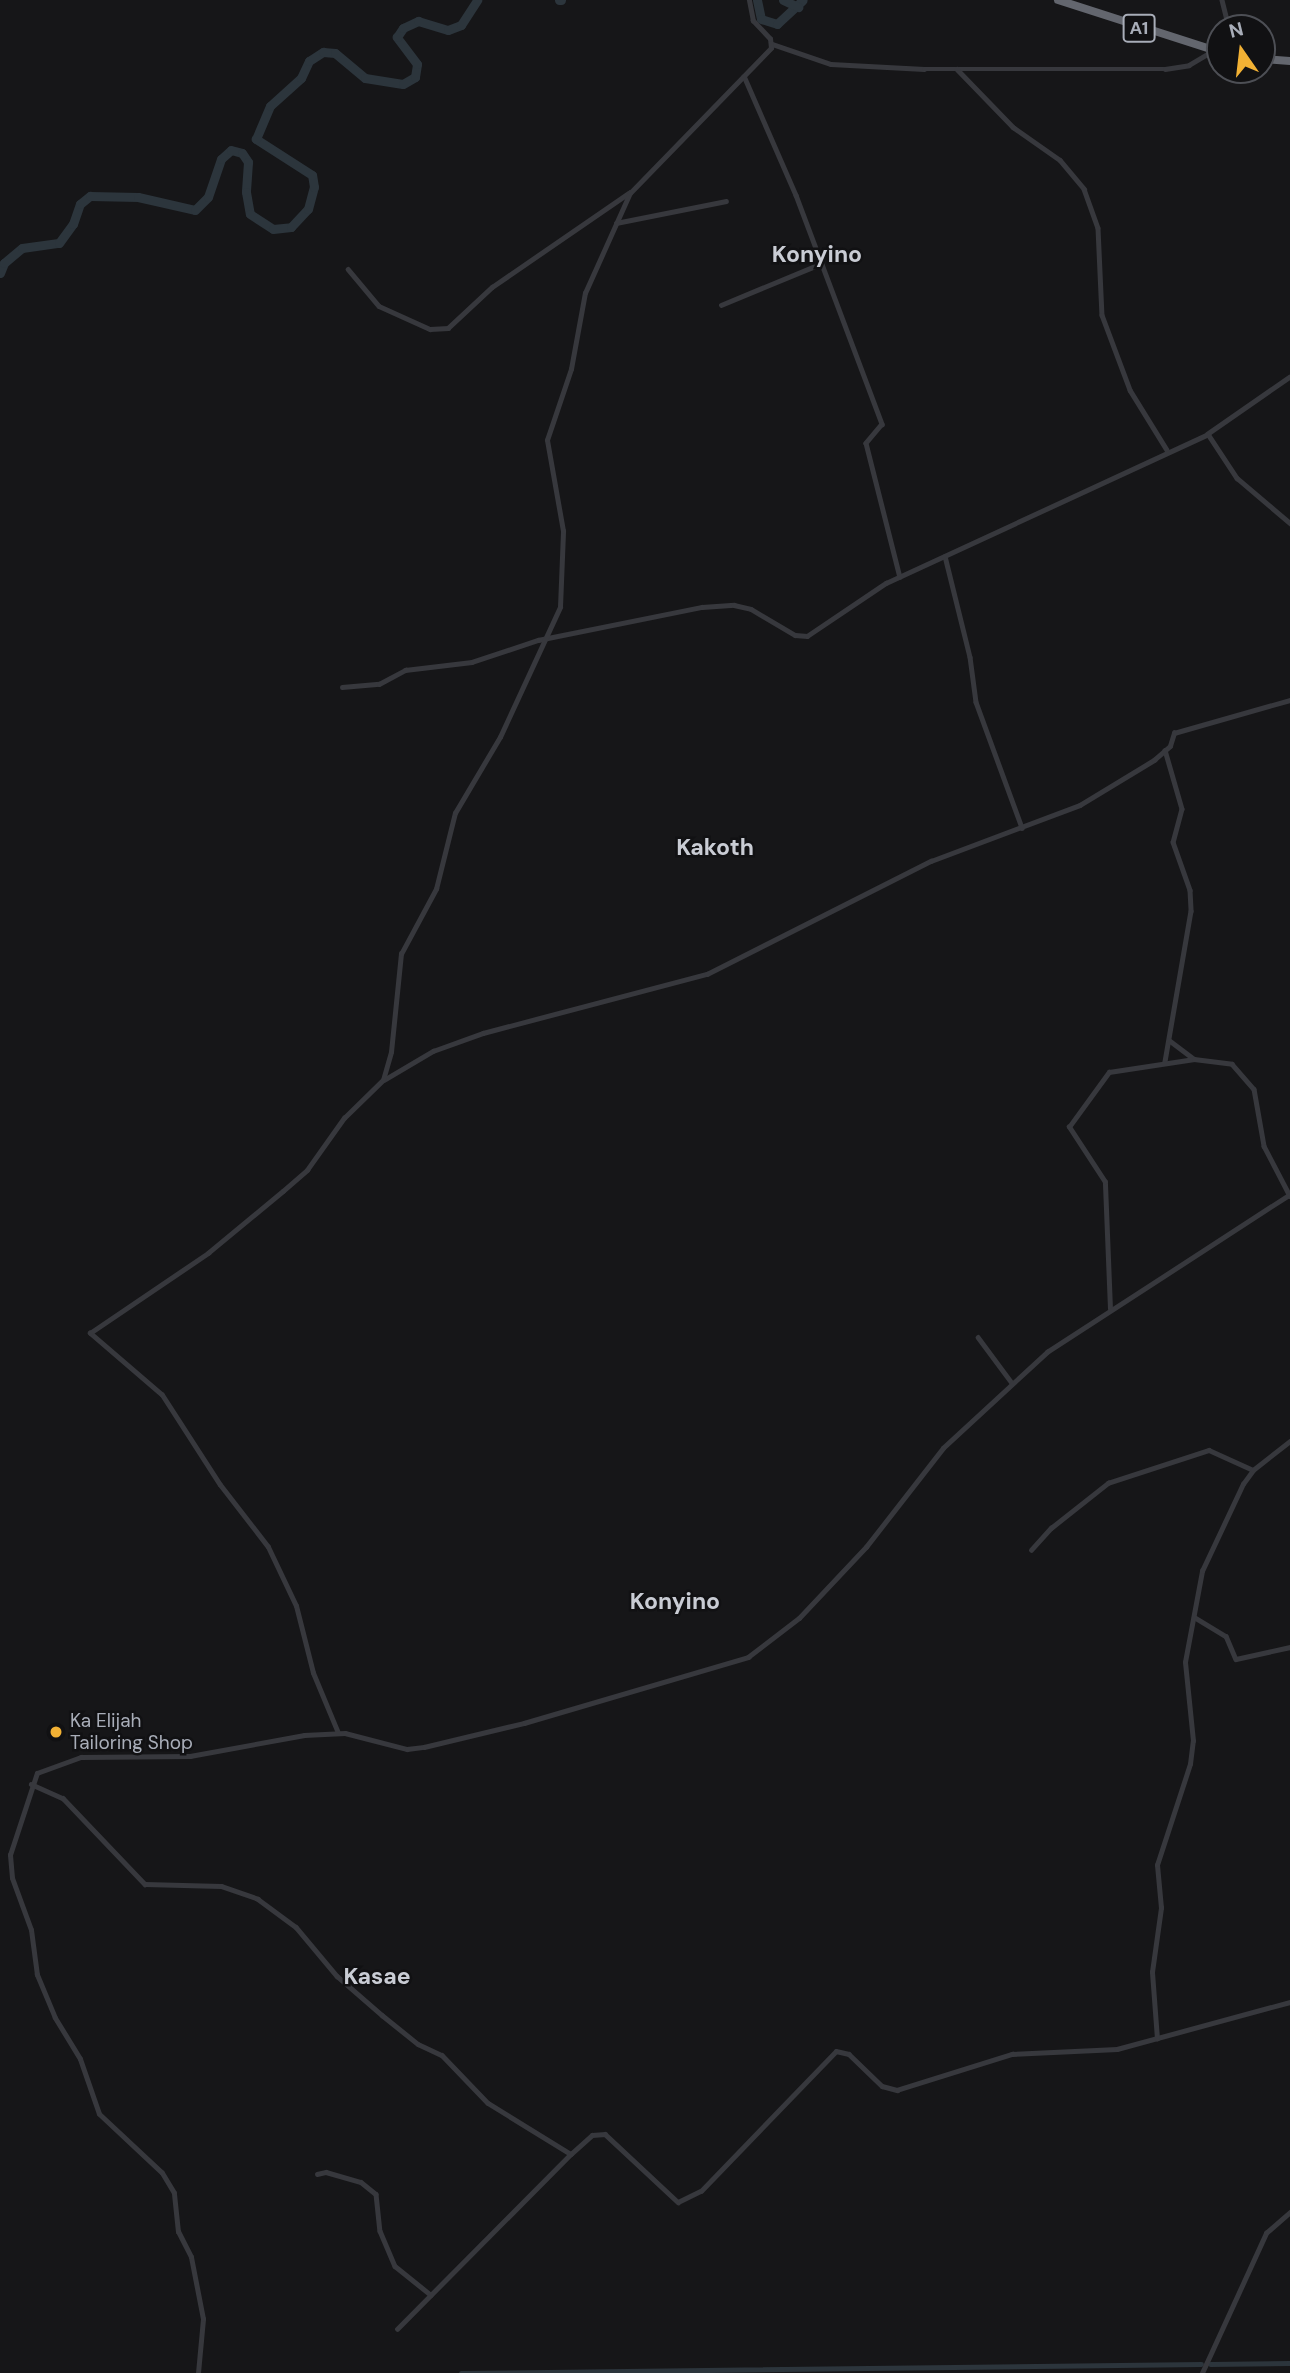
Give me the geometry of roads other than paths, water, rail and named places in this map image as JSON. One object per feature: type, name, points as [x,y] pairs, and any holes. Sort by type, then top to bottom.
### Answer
[{"type":"highway","name":"A1","points":[[1058,0],[1206,49]]},
{"type":"street","points":[[749,0],[752,21],[772,44],[831,64],[957,69],[1165,69],[1189,65],[1206,57]]},
{"type":"street","points":[[348,269],[379,306],[430,330],[448,328],[492,288],[629,193],[772,44]]},
{"type":"street","points":[[957,69],[1013,128],[1060,160],[1084,189],[1098,228],[1102,315],[1130,390],[1167,450]]},
{"type":"street","points":[[744,76],[882,424],[866,443],[900,577]]},
{"type":"street","points":[[383,1080],[391,1052],[401,954],[436,889],[456,813],[548,638],[564,579],[561,514],[548,454],[549,428],[571,369],[585,293],[629,193]]},
{"type":"street","points":[[616,223],[726,201]]},
{"type":"street","points":[[720,305],[820,264]]},
{"type":"street","points":[[342,687],[379,684],[405,670],[472,662],[548,638],[734,605],[807,636],[900,577],[1167,450],[1209,434],[1290,377]]},
{"type":"street","points":[[1209,434],[1237,478],[1290,523]]},
{"type":"street","points":[[945,556],[970,657],[976,702],[1022,828]]},
{"type":"street","points":[[338,1733],[313,1673],[296,1606],[268,1547],[220,1485],[162,1395],[90,1333],[208,1253],[307,1170],[344,1118],[383,1080],[433,1051],[483,1033],[706,974],[930,861],[1022,828],[1114,787],[1165,750],[1179,731],[1290,700]]},
{"type":"street","points":[[1165,750],[1182,809],[1173,842],[1190,890],[1191,911],[1166,1062]]},
{"type":"street","points":[[1169,1040],[1194,1059]]},
{"type":"street","points":[[198,2373],[203,2319],[191,2257],[178,2232],[173,2193],[162,2173],[99,2114],[80,2059],[55,2018],[37,1975],[29,1922],[10,1867],[12,1838],[31,1784],[43,1768],[81,1756],[190,1756],[338,1733],[407,1749],[424,1747],[524,1723],[759,1651],[844,1572],[927,1465],[1047,1352],[1290,1195],[1264,1146],[1257,1100],[1247,1079],[1232,1064],[1194,1059],[1109,1072],[1069,1127],[1105,1182],[1110,1309]]},
{"type":"street","points":[[978,1337],[1012,1383]]},
{"type":"street","points":[[1157,2039],[1152,1972],[1161,1908],[1157,1865],[1190,1764],[1193,1741],[1185,1662],[1202,1571],[1253,1470],[1290,1441]]},
{"type":"street","points":[[1031,1550],[1051,1528],[1108,1483],[1209,1450],[1253,1470]]},
{"type":"street","points":[[1194,1616],[1226,1636],[1236,1659],[1290,1647]]},
{"type":"street","points":[[31,1784],[63,1798],[145,1884],[239,1890],[276,1910],[337,1976],[418,2044],[442,2055],[488,2104],[571,2154]]},
{"type":"street","points":[[397,2329],[592,2135],[605,2134],[668,2198],[684,2201],[701,2191],[836,2051],[849,2054],[889,2090],[1030,2050],[1097,2051],[1157,2039],[1290,2002]]},
{"type":"street","points":[[317,2174],[326,2172],[361,2182],[376,2194],[380,2231],[395,2266],[431,2295]]},
{"type":"street","points":[[1202,2373],[1266,2233],[1290,2212]]},
{"type":"waterway","points":[[0,273],[4,263],[22,248],[59,243],[73,224],[80,204],[90,196],[138,197],[195,210],[208,197],[221,159],[231,150],[242,153],[248,162],[246,192],[250,214],[273,229],[291,227],[308,209],[314,187],[312,175],[256,139],[270,106],[301,78],[309,61],[323,52],[335,53],[365,78],[403,84],[415,77],[417,64],[397,37],[403,28],[418,21],[448,30],[461,25],[477,0]]},
{"type":"waterway","points":[[757,0],[761,19],[777,24],[803,0]]},
{"type":"waterway","points":[[783,0],[798,7]]},
{"type":"waterway","points":[[1210,2364],[1290,2363]]},
{"type":"waterway","points":[[461,2373],[1201,2364]]},
{"type":"place","name":"Ka Elijah Tailoring Shop","points":[[56,1732]]},
{"type":"district","name":"Konyino","points":[[817,254]]},
{"type":"district","name":"Kakoth","points":[[715,847]]},
{"type":"district","name":"Konyino","points":[[675,1601]]},
{"type":"district","name":"Kasae","points":[[377,1976]]}]
